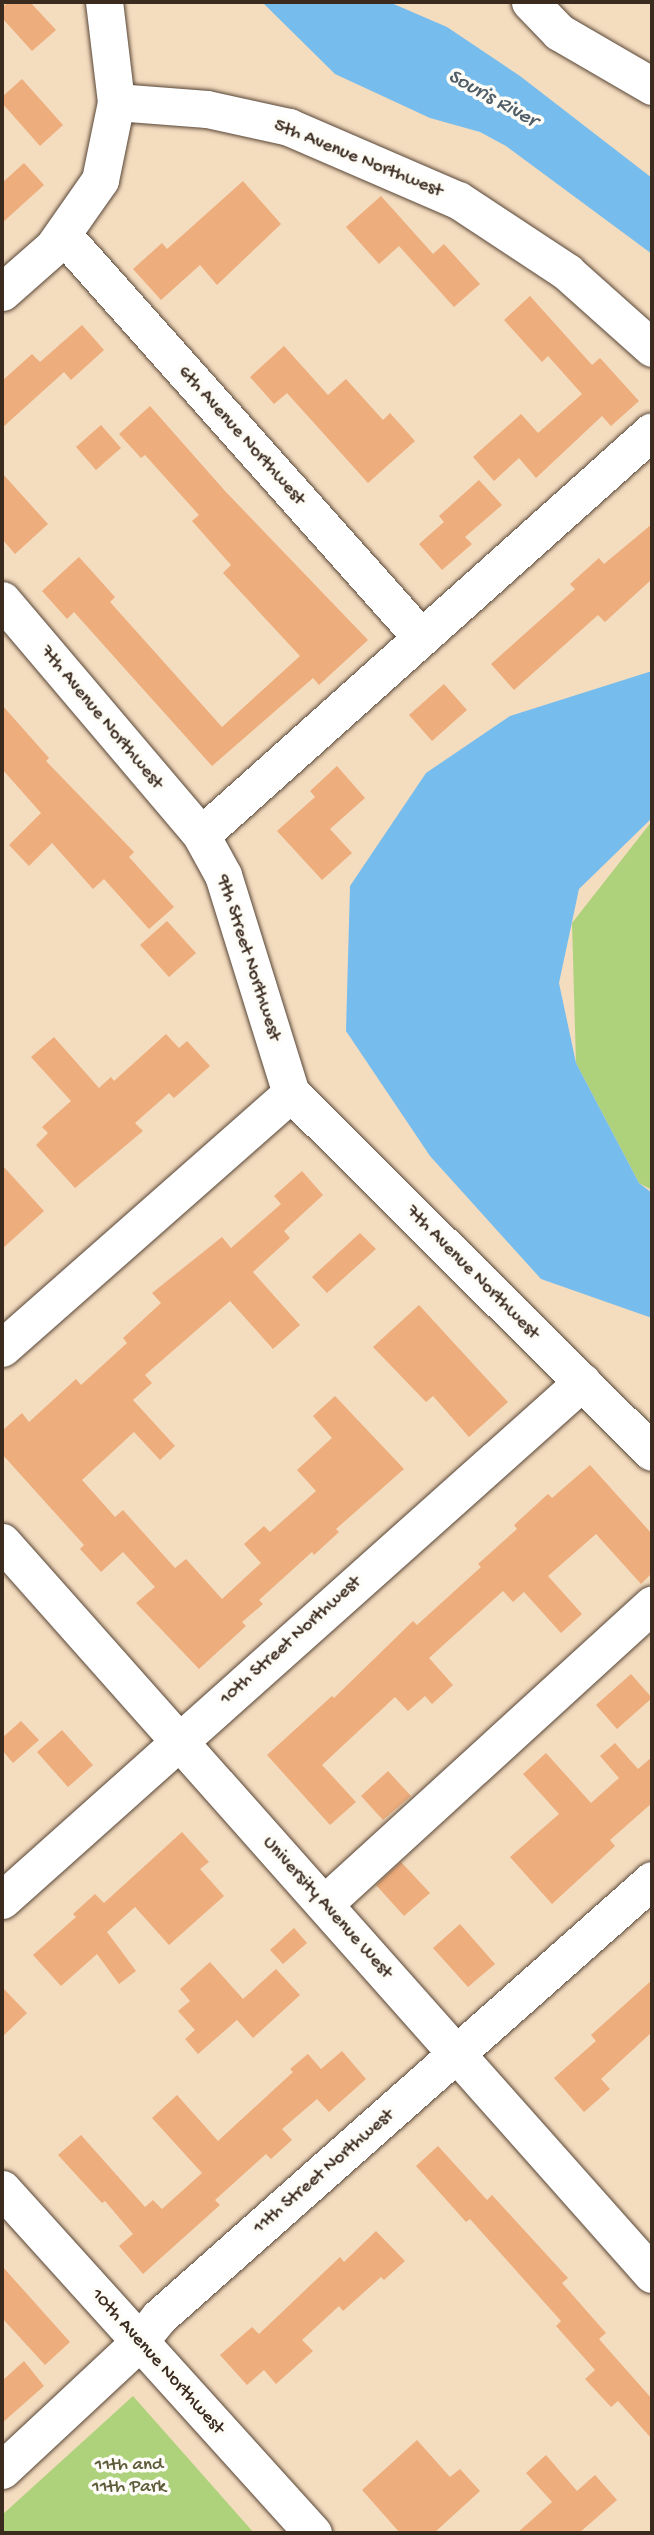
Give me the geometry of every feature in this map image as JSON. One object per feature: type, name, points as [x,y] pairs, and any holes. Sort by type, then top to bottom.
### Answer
[{"type":"street","points":[[2,292],[63,235],[100,180],[116,102],[104,2]]},
{"type":"street","points":[[530,2],[559,32],[652,86]]},
{"type":"street","name":"5th Avenue Northwest","points":[[116,102],[206,109],[289,127],[458,200],[567,272],[652,348]]},
{"type":"street","name":"6th Avenue Northwest","points":[[63,235],[420,636]]},
{"type":"street","points":[[201,835],[420,636],[652,431]]},
{"type":"street","name":"7th Avenue Northwest","points":[[2,600],[201,835]]},
{"type":"street","name":"9th Street Northwest","points":[[201,835],[223,875],[291,1093]]},
{"type":"street","points":[[2,1348],[291,1093]]},
{"type":"street","name":"7th Avenue Northwest","points":[[291,1093],[652,1452]]},
{"type":"street","name":"10th Street Northwest","points":[[2,1900],[582,1382]]},
{"type":"street","name":"University Avenue West","points":[[2,1542],[652,2274]]},
{"type":"street","points":[[324,1904],[652,1605]]},
{"type":"street","name":"11th Street Northwest","points":[[2,2470],[138,2343],[159,2317],[652,1880]]},
{"type":"street","name":"10th Avenue Northwest","points":[[2,2189],[138,2343],[313,2533]]},
{"type":"green space","points":[[652,821],[652,1190],[639,1183],[576,1063],[572,923]]},
{"type":"green space","name":"11th and 11th Park","points":[[133,2396],[254,2533],[2,2533],[2,2515]]},
{"type":"water","name":"Souris River","points":[[262,2],[389,2],[447,27],[520,76],[652,178],[652,254],[506,146],[480,132],[430,118],[335,74]]},
{"type":"water","points":[[652,671],[652,818],[579,889],[559,983],[576,1063],[639,1183],[652,1193],[652,1318],[541,1279],[430,1156],[346,1031],[350,886],[426,773],[510,716]]},
{"type":"building","points":[[8,2],[30,2],[56,30],[32,51],[2,18],[2,8]]},
{"type":"building","points":[[22,79],[63,125],[40,146],[2,103],[2,97]]},
{"type":"building","points":[[24,163],[44,185],[2,223],[2,183]]},
{"type":"building","points":[[243,181],[281,224],[217,285],[200,265],[161,300],[133,269],[162,243],[167,249]]},
{"type":"building","points":[[381,196],[433,254],[444,244],[480,284],[454,307],[399,246],[379,264],[346,227]]},
{"type":"building","points":[[530,296],[592,365],[600,358],[639,401],[611,426],[602,416],[536,478],[519,458],[494,481],[473,457],[521,414],[538,433],[582,394],[548,356],[542,362],[504,320]]},
{"type":"building","points":[[82,325],[104,350],[71,380],[64,372],[2,428],[2,381],[32,354],[40,362]]},
{"type":"building","points":[[284,346],[328,395],[346,379],[383,420],[390,413],[415,441],[368,483],[287,393],[274,404],[250,377]]},
{"type":"building","points":[[150,406],[225,491],[368,640],[319,685],[313,678],[212,766],[74,612],[67,619],[42,591],[79,557],[115,597],[110,602],[222,727],[300,656],[223,573],[231,565],[192,521],[199,515],[145,455],[141,458],[119,434]]},
{"type":"building","points":[[101,425],[121,448],[96,470],[76,447]]},
{"type":"building","points":[[2,473],[48,524],[15,554],[2,539]]},
{"type":"building","points":[[479,480],[502,505],[465,537],[472,544],[442,570],[419,544],[444,522],[439,516]]},
{"type":"building","points":[[652,524],[652,579],[605,622],[598,615],[514,690],[491,664],[575,589],[570,584],[599,558],[604,564]]},
{"type":"building","points":[[444,684],[467,710],[432,741],[409,715]]},
{"type":"building","points":[[2,705],[49,758],[46,761],[134,852],[129,857],[174,907],[149,929],[104,879],[93,889],[52,843],[29,866],[9,845],[41,813],[2,769]]},
{"type":"building","points":[[337,766],[365,798],[330,829],[352,853],[322,880],[277,831],[315,797],[310,791]]},
{"type":"building","points":[[167,921],[196,953],[169,977],[140,945]]},
{"type":"building","points":[[166,1034],[179,1048],[187,1041],[210,1066],[174,1098],[169,1093],[135,1123],[143,1131],[75,1188],[36,1145],[48,1133],[42,1127],[71,1101],[31,1057],[54,1037],[99,1088],[111,1077],[114,1081]]},
{"type":"building","points":[[2,1165],[44,1211],[2,1249]]},
{"type":"building","points":[[302,1171],[323,1195],[284,1231],[290,1238],[253,1272],[300,1325],[273,1349],[230,1301],[145,1375],[152,1383],[133,1400],[175,1446],[160,1460],[134,1432],[82,1480],[115,1517],[123,1510],[175,1568],[186,1559],[222,1599],[261,1563],[244,1544],[264,1526],[270,1532],[316,1491],[297,1470],[332,1438],[313,1416],[335,1396],[404,1469],[336,1529],[339,1532],[314,1555],[312,1552],[259,1600],[263,1604],[242,1622],[246,1626],[199,1669],[136,1603],[155,1587],[123,1552],[101,1572],[80,1549],[84,1545],[2,1454],[2,1431],[22,1413],[29,1422],[76,1379],[81,1385],[127,1343],[123,1338],[161,1303],[152,1293],[222,1237],[231,1248],[281,1204],[274,1196]]},
{"type":"building","points":[[360,1233],[376,1249],[327,1293],[312,1277]]},
{"type":"building","points":[[419,1305],[508,1402],[469,1437],[433,1396],[426,1402],[373,1347]]},
{"type":"building","points":[[590,1465],[652,1534],[652,1573],[641,1584],[596,1534],[548,1576],[582,1614],[561,1633],[524,1592],[513,1602],[503,1591],[429,1658],[453,1685],[432,1704],[425,1696],[408,1711],[395,1697],[322,1765],[356,1802],[330,1825],[267,1755],[332,1696],[334,1698],[413,1621],[417,1625],[481,1567],[478,1564],[517,1529],[514,1525],[548,1494],[552,1498]]},
{"type":"building","points":[[631,1674],[652,1698],[617,1729],[596,1705]]},
{"type":"building","points":[[21,1721],[39,1740],[13,1763],[2,1750],[2,1738]]},
{"type":"building","points":[[62,1730],[93,1765],[68,1787],[37,1752]]},
{"type":"building","points":[[615,1743],[638,1769],[652,1757],[652,1803],[610,1840],[615,1846],[552,1904],[510,1857],[559,1814],[523,1774],[546,1753],[591,1803],[619,1778],[600,1756]]},
{"type":"building","points":[[388,1771],[411,1796],[383,1820],[361,1796]]},
{"type":"building","points":[[182,1832],[209,1862],[200,1869],[224,1896],[169,1945],[135,1907],[107,1932],[136,1971],[119,1984],[97,1954],[61,1986],[33,1955],[76,1917],[73,1914],[95,1894],[104,1903]]},
{"type":"building","points":[[401,1862],[430,1893],[404,1916],[376,1885]]},
{"type":"building","points":[[460,1924],[495,1964],[468,1987],[433,1948]]},
{"type":"building","points":[[294,1928],[307,1943],[283,1964],[270,1950]]},
{"type":"building","points":[[210,1962],[243,1999],[276,1969],[300,1995],[253,2038],[237,2020],[198,2054],[185,2039],[195,2030],[178,2011],[190,2001],[180,1989]]},
{"type":"building","points":[[652,1980],[652,2032],[601,2079],[610,2089],[584,2112],[554,2078],[596,2041],[591,2035]]},
{"type":"building","points":[[2,1987],[27,2013],[2,2037]]},
{"type":"building","points":[[342,2051],[366,2079],[329,2112],[317,2099],[282,2129],[292,2140],[271,2159],[266,2154],[215,2200],[220,2205],[143,2274],[119,2246],[133,2234],[105,2201],[102,2203],[58,2155],[81,2135],[145,2207],[153,2200],[162,2209],[202,2173],[152,2118],[177,2095],[218,2141],[293,2072],[290,2069],[308,2054],[321,2069]]},
{"type":"building","points":[[438,2146],[487,2200],[492,2195],[568,2278],[562,2283],[606,2333],[599,2339],[652,2399],[652,2439],[618,2401],[611,2407],[585,2379],[595,2370],[556,2326],[561,2321],[470,2219],[466,2222],[416,2166]]},
{"type":"building","points":[[376,2231],[405,2261],[384,2280],[381,2277],[343,2311],[339,2306],[302,2340],[313,2351],[276,2384],[264,2370],[247,2385],[220,2355],[252,2327],[259,2334],[340,2257],[344,2262]]},
{"type":"building","points":[[2,2266],[70,2342],[45,2365],[2,2318]]},
{"type":"building","points":[[24,2361],[44,2386],[2,2423],[2,2381]]},
{"type":"building","points":[[417,2440],[450,2477],[460,2469],[480,2491],[434,2533],[400,2533],[362,2490]]},
{"type":"building","points":[[546,2455],[577,2491],[595,2475],[617,2500],[579,2533],[517,2533],[552,2502],[526,2473]]}]
